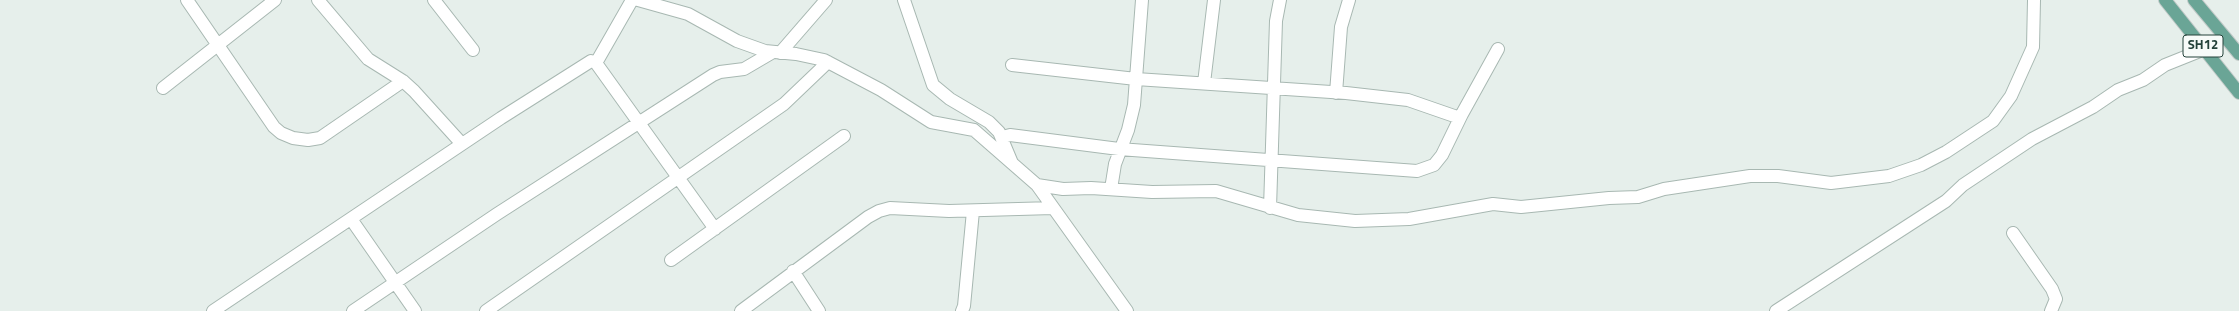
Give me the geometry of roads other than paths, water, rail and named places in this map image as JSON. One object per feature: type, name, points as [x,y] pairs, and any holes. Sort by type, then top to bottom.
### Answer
[{"type":"main road","name":"SH12","points":[[2165,0],[2239,93]]},
{"type":"main road","points":[[2194,0],[2239,54]]},
{"type":"street","points":[[187,0],[217,46],[274,127],[280,133],[293,138],[308,140],[320,138],[403,81]]},
{"type":"street","points":[[163,88],[275,0]]},
{"type":"street","points":[[318,0],[368,59],[403,81],[462,144]]},
{"type":"street","points":[[434,0],[473,50]]},
{"type":"street","points":[[596,63],[632,0]]},
{"type":"street","points":[[638,0],[688,14],[738,41],[777,52],[796,54],[828,62],[881,90],[931,122],[974,130],[1037,185],[1127,311]]},
{"type":"street","points":[[353,311],[498,214],[641,123],[713,75],[720,72],[744,69],[777,52],[826,0]]},
{"type":"street","points":[[904,0],[933,85],[950,99],[989,122],[1002,137],[1013,164]]},
{"type":"street","points":[[1111,189],[1114,164],[1128,130],[1134,105],[1142,0]]},
{"type":"street","points":[[1204,83],[1214,0]]},
{"type":"street","points":[[1270,208],[1276,21],[1280,0]]},
{"type":"street","points":[[1336,93],[1341,28],[1349,0]]},
{"type":"street","points":[[1037,185],[1063,189],[1111,189],[1186,193],[1216,191],[1298,215],[1355,221],[1409,219],[1494,204],[1521,207],[1603,198],[1638,197],[1664,189],[1750,176],[1778,176],[1830,183],[1889,176],[1921,165],[1946,152],[1993,121],[2011,96],[2033,47],[2034,0]]},
{"type":"street","points":[[1002,137],[1010,136],[1119,149],[1416,171],[1434,165],[1442,155],[1460,118],[1498,49]]},
{"type":"street","points":[[1776,311],[1940,205],[1963,185],[2032,138],[2093,107],[2118,90],[2143,80],[2165,65],[2205,49]]},
{"type":"street","points":[[212,311],[351,220],[462,144],[591,61],[596,63],[641,123],[715,229]]},
{"type":"street","points":[[486,311],[784,104],[828,62]]},
{"type":"street","points":[[1012,65],[1136,78],[1408,100],[1460,118]]},
{"type":"street","points":[[671,260],[844,136]]},
{"type":"street","points":[[741,311],[792,271],[868,217],[879,211],[898,208],[973,211],[1053,208]]},
{"type":"street","points":[[962,311],[964,306],[973,211]]},
{"type":"street","points":[[351,220],[415,311]]},
{"type":"street","points":[[2013,233],[2052,289],[2056,299],[2051,311]]},
{"type":"street","points":[[792,271],[819,311]]}]
